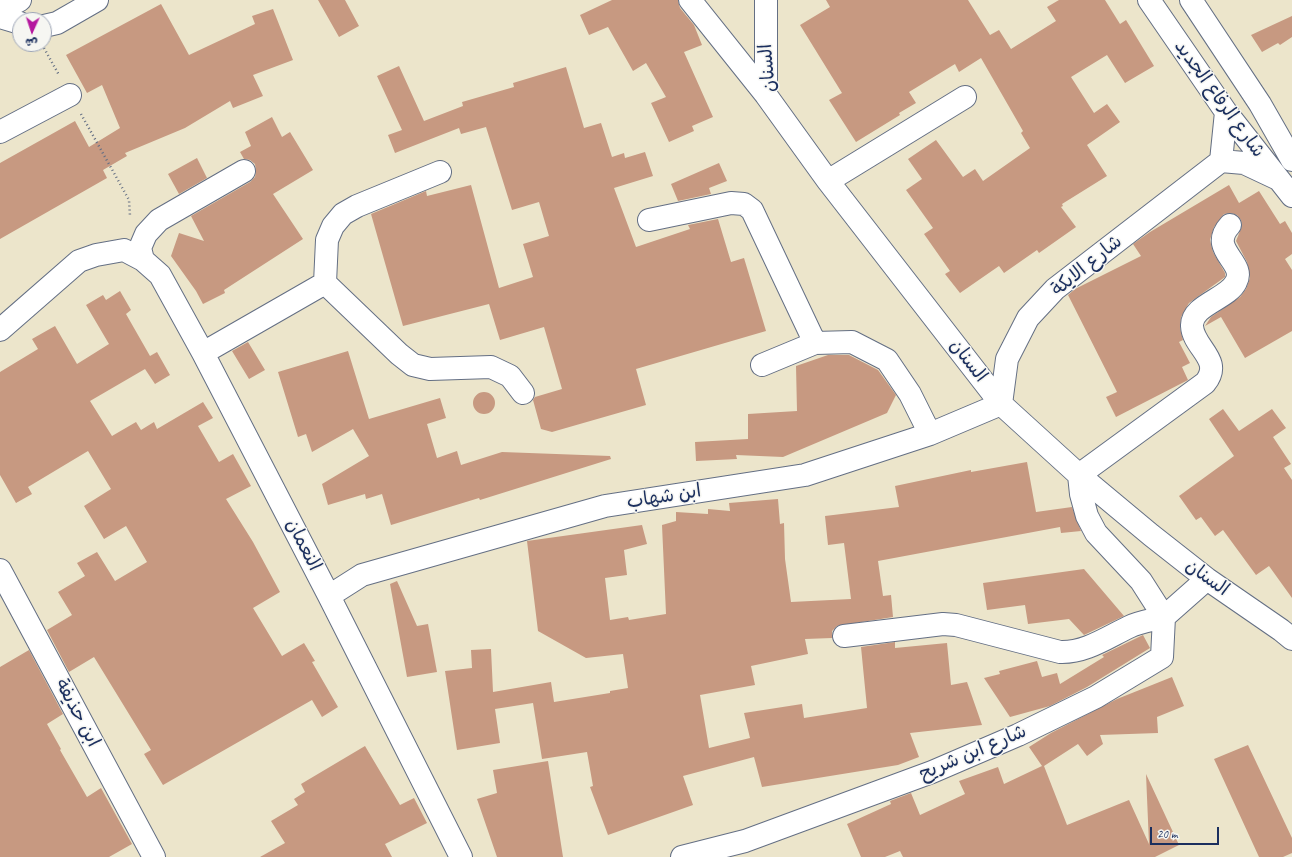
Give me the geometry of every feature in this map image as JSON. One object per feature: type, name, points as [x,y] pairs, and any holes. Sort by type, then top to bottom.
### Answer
[{"type":"street","points":[[0,11],[20,0]]},
{"type":"street","points":[[52,24],[57,23],[97,0]]},
{"type":"street","points":[[690,0],[766,95]]},
{"type":"street","name":"السنان","points":[[766,0],[766,95],[828,181],[1001,404],[1079,475],[1207,579],[1288,631]]},
{"type":"street","name":"شارع الرفاع الجديد","points":[[1149,0],[1226,112],[1292,196]]},
{"type":"street","name":"شارع الرفاع الجديد","points":[[1191,0],[1260,104],[1292,160]]},
{"type":"street","points":[[0,17],[12,21]]},
{"type":"street","points":[[0,132],[70,95]]},
{"type":"street","points":[[828,181],[965,97]]},
{"type":"street","points":[[1226,112],[1221,161],[1244,163],[1278,179]]},
{"type":"street","name":"شارع الايكة","points":[[1001,404],[1006,358],[1028,318],[1055,289],[1221,161]]},
{"type":"street","points":[[0,330],[79,261],[96,255],[133,255],[140,248],[146,234],[159,220],[244,171]]},
{"type":"street","points":[[440,172],[357,206],[343,214],[333,226],[327,240],[325,283],[399,354],[413,365],[430,369],[491,367],[510,376],[523,393]]},
{"type":"street","points":[[649,220],[731,203],[744,204],[752,210],[815,344]]},
{"type":"street","points":[[1164,617],[1140,580],[1096,533],[1085,508],[1079,475],[1205,383],[1211,376],[1211,364],[1196,339],[1192,326],[1193,317],[1199,311],[1232,288],[1237,282],[1239,274],[1238,270],[1224,248],[1222,240],[1224,231],[1230,225]]},
{"type":"street","name":"النعمان","points":[[133,255],[160,275],[203,353],[329,596],[461,857]]},
{"type":"street","points":[[203,353],[325,283]]},
{"type":"street","points":[[762,365],[815,344],[852,342],[887,360],[910,394],[930,434]]},
{"type":"street","name":"ابن شهاب","points":[[329,596],[362,575],[605,506],[805,475],[930,434],[1001,404]]},
{"type":"street","name":"ابن حذيفة","points":[[0,570],[154,857]]},
{"type":"street","points":[[844,636],[943,624],[956,625],[1060,652],[1073,652],[1085,649],[1130,626],[1164,617],[1207,579]]},
{"type":"street","name":"شارع ابن شريح","points":[[682,857],[745,841],[932,772],[1018,735],[1096,697],[1162,657],[1164,617]]},
{"type":"path","points":[[46,52],[129,200],[133,255]]},
{"type":"building","points":[[318,0],[345,0],[359,26],[339,37]]},
{"type":"building","points":[[612,0],[678,0],[680,8],[694,25],[702,45],[684,52],[713,117],[692,126],[694,131],[669,142],[651,103],[666,97],[646,63],[633,71],[608,27],[589,35],[580,15]]},
{"type":"building","points":[[826,0],[968,0],[990,35],[999,30],[1011,49],[1056,21],[1047,7],[1059,0],[1105,0],[1120,24],[1126,20],[1154,66],[1125,83],[1107,55],[1071,77],[1094,113],[1107,104],[1120,122],[1087,145],[1107,176],[1062,204],[1063,206],[1061,207],[1076,227],[1039,253],[1037,250],[1004,273],[999,266],[960,293],[945,274],[950,271],[924,234],[933,228],[906,190],[922,179],[908,159],[936,140],[963,177],[975,169],[983,181],[1030,148],[1021,133],[1023,131],[981,58],[959,72],[955,64],[909,92],[916,103],[899,113],[900,115],[856,142],[829,100],[842,93],[800,25],[830,7]]},
{"type":"building","points":[[161,4],[189,55],[255,24],[252,16],[273,9],[293,60],[253,75],[263,96],[233,108],[230,101],[185,128],[125,153],[127,156],[103,170],[107,178],[0,239],[0,163],[75,121],[89,147],[120,128],[102,85],[87,93],[66,55]]},
{"type":"building","points":[[1292,16],[1292,37],[1280,45],[1278,43],[1262,52],[1251,35]]},
{"type":"building","points":[[399,66],[424,121],[463,106],[462,102],[514,87],[513,83],[566,67],[584,128],[601,123],[612,157],[624,153],[625,158],[645,152],[653,176],[614,188],[636,247],[690,229],[688,225],[718,219],[731,262],[744,258],[766,331],[636,369],[646,405],[552,432],[541,429],[533,400],[535,397],[562,389],[544,327],[500,340],[489,304],[403,326],[371,214],[426,191],[427,196],[471,185],[499,288],[533,277],[523,244],[549,236],[539,202],[512,210],[486,127],[461,134],[459,128],[395,153],[388,135],[402,130],[377,76]]},
{"type":"building","points":[[272,117],[282,137],[290,132],[313,170],[273,194],[303,239],[224,290],[225,293],[203,304],[196,291],[171,256],[179,233],[204,241],[191,216],[250,182],[255,177],[255,164],[250,160],[244,159],[240,152],[251,146],[245,132]]},
{"type":"building","points":[[197,158],[207,178],[179,194],[168,174]]},
{"type":"building","points":[[719,163],[727,181],[709,188],[711,194],[678,201],[671,184]]},
{"type":"building","points":[[1229,185],[1239,203],[1259,191],[1280,224],[1285,221],[1292,233],[1292,254],[1285,259],[1292,270],[1292,331],[1245,358],[1221,317],[1205,326],[1211,317],[1240,297],[1246,289],[1250,278],[1247,262],[1236,241],[1242,226],[1241,220],[1237,215],[1231,213],[1224,214],[1214,227],[1210,240],[1213,252],[1225,273],[1225,277],[1189,303],[1181,317],[1180,328],[1183,340],[1179,342],[1190,363],[1182,367],[1188,380],[1116,417],[1106,397],[1117,392],[1068,295],[1075,289],[1141,256],[1133,244],[1150,232]]},
{"type":"building","points":[[120,291],[131,310],[126,314],[150,356],[157,352],[170,375],[155,384],[145,369],[90,401],[112,436],[136,422],[141,430],[154,422],[157,429],[203,402],[213,418],[198,426],[219,462],[233,454],[251,486],[226,499],[253,542],[280,592],[253,608],[282,656],[304,643],[315,661],[312,662],[338,707],[322,717],[312,700],[163,785],[144,754],[151,750],[94,657],[69,672],[47,630],[72,615],[58,592],[85,576],[77,563],[97,552],[115,581],[147,562],[126,526],[104,539],[84,506],[111,489],[88,451],[28,487],[32,494],[16,503],[0,475],[0,372],[38,349],[32,339],[55,326],[77,364],[109,344],[86,305],[103,295],[106,300]]},
{"type":"building","points":[[248,342],[265,370],[249,379],[232,351]]},
{"type":"building","points":[[348,351],[369,419],[440,398],[446,418],[427,424],[437,458],[457,451],[461,465],[502,452],[610,456],[611,459],[480,500],[479,498],[391,525],[382,494],[366,499],[365,494],[328,505],[322,484],[369,456],[353,429],[312,452],[306,434],[298,437],[278,372]]},
{"type":"building","points":[[828,355],[849,355],[878,370],[896,395],[887,413],[783,457],[736,455],[737,459],[696,461],[695,442],[748,439],[748,414],[797,411],[796,366]]},
{"type":"building","points":[[484,392],[492,395],[495,403],[492,411],[484,414],[476,411],[473,403],[476,395]]},
{"type":"building","points":[[1223,409],[1239,431],[1272,409],[1286,428],[1273,437],[1291,464],[1284,468],[1292,480],[1292,598],[1269,566],[1256,575],[1223,530],[1215,536],[1201,517],[1196,520],[1179,496],[1234,456],[1209,419]]},
{"type":"building","points":[[1027,462],[1036,512],[1072,507],[1081,531],[1061,533],[1060,527],[878,561],[883,596],[891,595],[893,617],[837,626],[832,631],[832,638],[805,639],[808,654],[751,666],[755,685],[700,695],[709,748],[750,738],[744,713],[802,704],[804,718],[867,708],[861,647],[895,642],[895,648],[947,643],[951,685],[967,682],[982,725],[910,733],[919,757],[898,765],[762,787],[754,757],[683,776],[693,805],[608,835],[590,787],[593,786],[587,752],[542,759],[533,703],[495,709],[500,743],[457,750],[445,671],[472,668],[471,650],[491,649],[493,692],[551,682],[554,702],[610,693],[610,691],[628,688],[623,654],[586,658],[538,631],[527,541],[642,525],[647,544],[624,550],[627,575],[605,578],[610,620],[628,617],[629,620],[666,614],[662,525],[676,521],[676,512],[708,514],[708,509],[730,511],[729,503],[778,499],[780,524],[784,523],[785,559],[791,602],[851,599],[844,543],[828,545],[825,516],[899,507],[895,486],[971,470],[971,472]]},
{"type":"building","points":[[1084,569],[1124,616],[1084,635],[1069,619],[1028,624],[1025,605],[987,610],[983,583]]},
{"type":"building","points":[[397,581],[417,626],[428,624],[437,672],[407,677],[390,584]]},
{"type":"building","points":[[1143,635],[1150,648],[1087,687],[1050,706],[1010,717],[984,678],[1000,674],[999,671],[1037,661],[1042,677],[1057,673],[1060,684],[1104,657],[1102,655]]},
{"type":"building","points":[[29,650],[63,714],[47,724],[61,749],[60,750],[87,797],[101,788],[132,844],[109,857],[0,857],[0,667]]},
{"type":"building","points":[[1172,677],[1184,706],[1157,717],[1158,733],[1100,735],[1103,744],[1087,756],[1078,744],[1044,766],[1067,825],[1129,800],[1149,844],[1146,774],[1179,845],[1155,857],[903,857],[900,851],[885,857],[861,857],[847,824],[891,804],[890,801],[911,793],[920,815],[965,794],[959,781],[998,767],[1004,784],[1042,766],[1029,747],[1051,733],[1117,699]]},
{"type":"building","points":[[1248,745],[1292,838],[1292,853],[1283,857],[1259,857],[1214,759]]},
{"type":"building","points":[[365,746],[400,805],[414,798],[427,823],[385,844],[392,857],[260,857],[285,843],[271,821],[298,805],[294,799],[305,792],[301,784]]},
{"type":"building","points":[[548,761],[563,857],[497,857],[477,799],[497,793],[493,770]]}]
